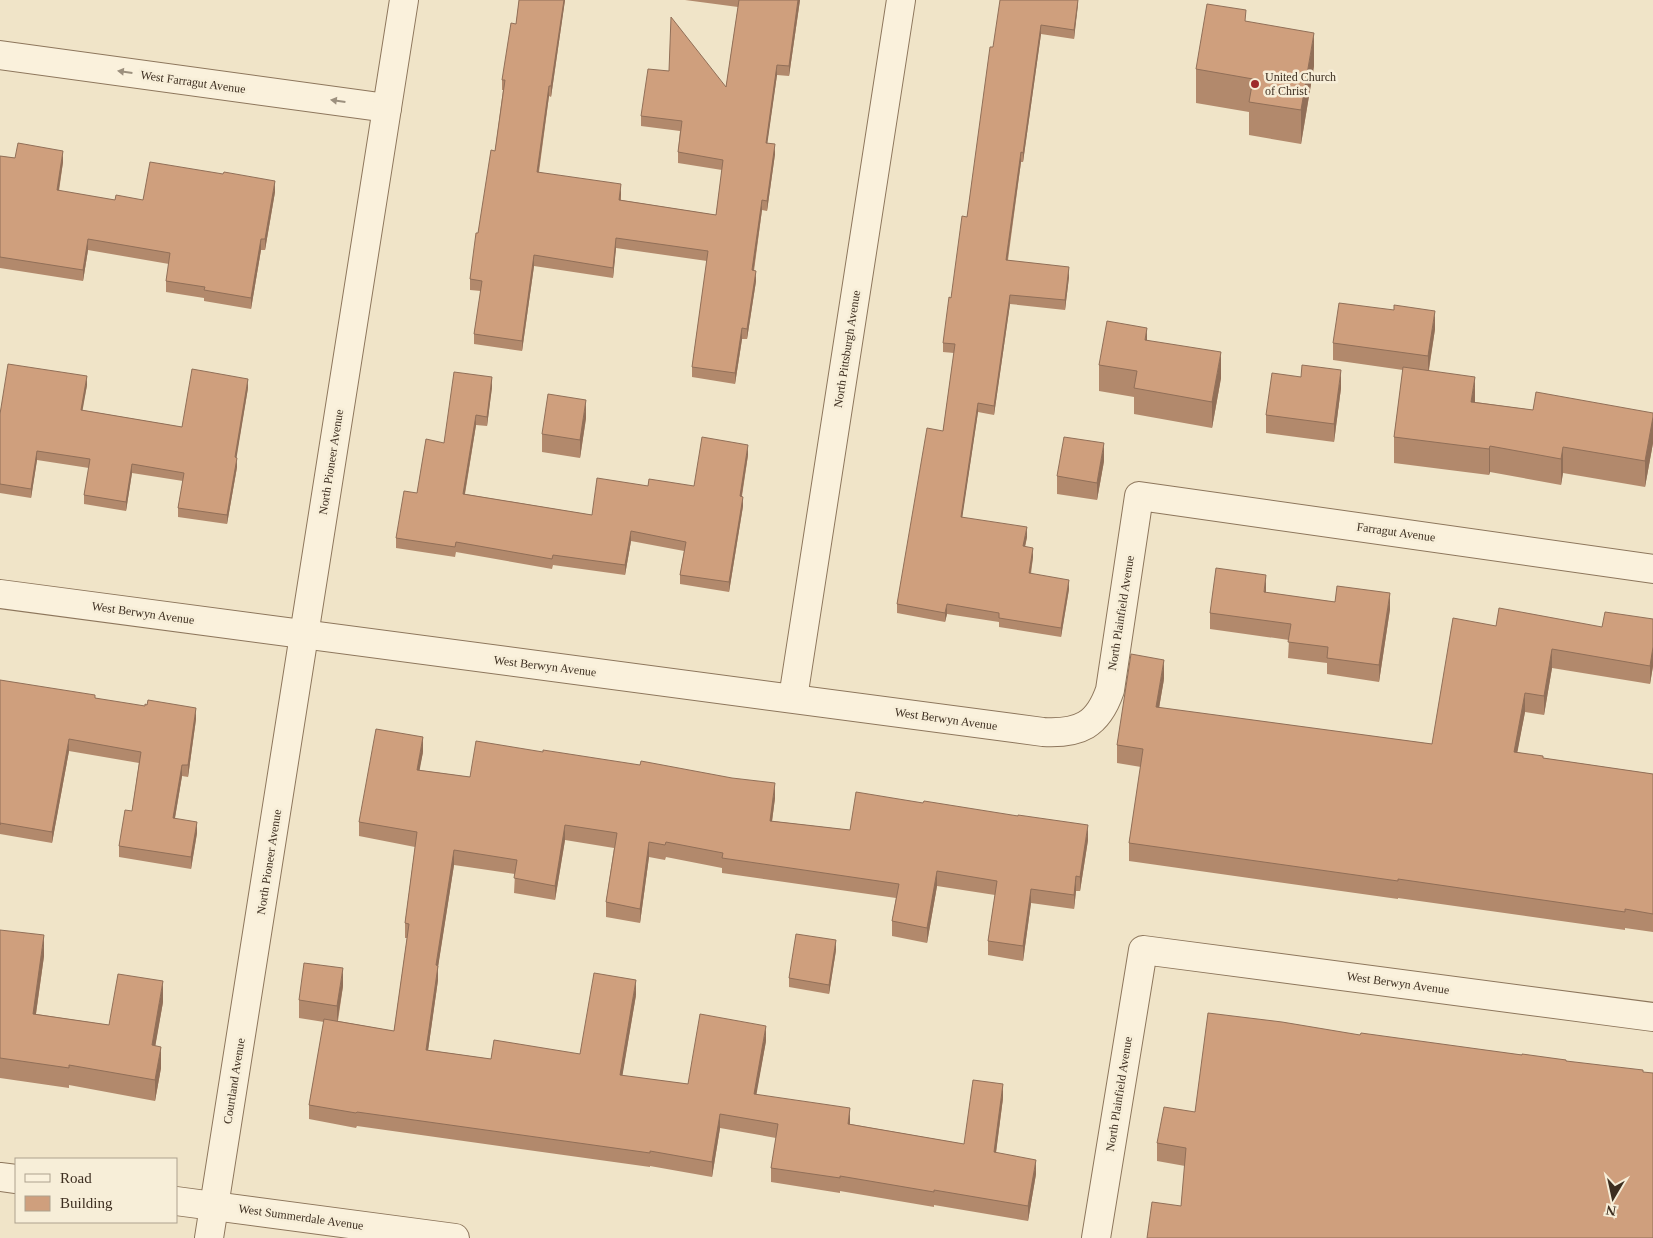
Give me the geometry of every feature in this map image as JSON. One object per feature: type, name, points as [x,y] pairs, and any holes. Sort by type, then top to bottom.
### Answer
[{"type":"street","name":"North Pioneer Avenue","points":[[259,923],[404,0]]},
{"type":"street","name":"North Pittsburgh Avenue","points":[[793,698],[901,0]]},
{"type":"street","name":"West Farragut Avenue","points":[[0,56],[387,108]]},
{"type":"street","name":"Farragut Avenue","points":[[1139,496],[1653,568]]},
{"type":"street","name":"North Plainfield Avenue","points":[[1088,724],[1098,716],[1110,690],[1139,496]]},
{"type":"street","name":"West Berwyn Avenue","points":[[0,594],[1043,732],[1060,733],[1076,730],[1088,724]]},
{"type":"street","name":"Courtland Avenue","points":[[209,1238],[259,923]]},
{"type":"street","name":"West Berwyn Avenue","points":[[1142,950],[1653,1017]]},
{"type":"street","name":"North Plainfield Avenue","points":[[1096,1238],[1142,950]]},
{"type":"street","points":[[0,1177],[15,1179]]},
{"type":"street","name":"West Summerdale Avenue","points":[[178,1201],[455,1238]]},
{"type":"building","points":[[519,0],[564,0],[537,172],[621,184],[619,200],[716,215],[723,160],[678,152],[682,121],[641,116],[648,69],[669,71],[671,17],[726,87],[739,0],[798,0],[789,66],[777,65],[766,143],[775,144],[767,201],[762,200],[752,270],[756,271],[747,329],[742,328],[735,373],[692,367],[708,251],[616,238],[613,268],[534,255],[522,341],[474,334],[482,281],[470,279],[476,233],[478,233],[491,150],[495,151],[505,80],[502,80],[511,23],[516,24]]},
{"type":"building","points":[[1000,0],[1078,0],[1074,30],[1041,25],[1006,260],[1069,267],[1065,300],[1010,295],[994,406],[978,403],[961,517],[1027,527],[1023,546],[1033,548],[1029,573],[1069,580],[1061,628],[999,618],[999,613],[947,604],[945,613],[897,604],[927,428],[943,431],[955,344],[943,343],[949,297],[951,298],[962,216],[967,217],[990,47],[993,47]]},
{"type":"building","points":[[1207,4],[1246,10],[1245,21],[1314,33],[1301,110],[1249,102],[1253,79],[1196,69]]},
{"type":"building","points":[[18,143],[63,151],[57,190],[115,200],[116,195],[143,200],[150,162],[275,181],[265,239],[261,239],[251,298],[204,290],[205,287],[166,281],[170,253],[88,239],[83,270],[0,257],[0,156],[15,158]]},
{"type":"building","points":[[1339,303],[1394,310],[1394,305],[1435,311],[1428,356],[1333,343]]},
{"type":"building","points":[[1107,321],[1147,328],[1145,340],[1221,352],[1212,402],[1134,388],[1137,371],[1099,365]]},
{"type":"building","points":[[8,364],[87,376],[81,410],[182,427],[192,369],[248,379],[227,515],[178,508],[184,473],[132,464],[126,502],[84,495],[90,459],[37,451],[31,489],[0,484],[0,414]]},
{"type":"building","points":[[1302,365],[1341,370],[1334,424],[1266,415],[1272,373],[1301,377]]},
{"type":"building","points":[[1403,367],[1475,377],[1471,402],[1533,410],[1536,392],[1653,413],[1645,461],[1563,447],[1561,459],[1490,446],[1489,449],[1394,437]]},
{"type":"building","points":[[454,372],[492,377],[487,417],[476,415],[463,494],[592,515],[597,478],[648,486],[649,479],[694,486],[702,437],[748,445],[740,496],[743,497],[729,582],[680,575],[686,542],[631,531],[625,565],[553,555],[552,559],[456,542],[455,547],[396,538],[404,491],[417,493],[426,439],[444,443]]},
{"type":"building","points":[[548,394],[586,400],[580,440],[542,434]]},
{"type":"building","points":[[1064,437],[1104,443],[1097,483],[1057,476]]},
{"type":"building","points":[[1216,568],[1266,575],[1264,592],[1335,602],[1337,586],[1390,593],[1379,665],[1327,658],[1328,647],[1288,642],[1291,624],[1210,613]]},
{"type":"building","points":[[1499,608],[1602,627],[1605,612],[1653,619],[1653,647],[1650,666],[1552,649],[1544,696],[1525,693],[1514,752],[1653,774],[1653,914],[1625,909],[1625,912],[1129,843],[1143,749],[1117,745],[1131,654],[1164,660],[1156,707],[1432,744],[1453,618],[1496,626]]},
{"type":"building","points":[[0,680],[95,695],[95,698],[145,706],[148,700],[196,708],[188,765],[182,765],[173,818],[197,822],[191,857],[119,846],[125,810],[132,811],[141,752],[69,739],[52,832],[0,823]]},
{"type":"building","points":[[376,729],[423,737],[417,770],[470,777],[476,741],[640,765],[641,761],[732,778],[775,783],[770,821],[850,830],[856,792],[1088,825],[1080,877],[1076,876],[1074,895],[1031,889],[1023,946],[988,941],[997,881],[937,871],[927,928],[892,921],[899,884],[722,858],[723,853],[666,842],[665,845],[649,842],[640,909],[606,902],[617,833],[565,825],[555,886],[514,878],[517,860],[454,850],[436,965],[438,966],[426,1050],[491,1059],[494,1040],[580,1054],[594,973],[636,980],[620,1075],[688,1084],[700,1014],[766,1026],[754,1094],[850,1108],[848,1124],[964,1144],[973,1080],[1003,1084],[994,1152],[1036,1160],[1028,1206],[840,1176],[840,1178],[771,1168],[778,1124],[720,1114],[712,1162],[650,1151],[650,1153],[309,1105],[324,1019],[394,1031],[409,924],[405,923],[417,832],[359,822]]},
{"type":"building","points":[[0,930],[44,935],[33,1014],[109,1025],[118,974],[163,981],[152,1045],[161,1047],[155,1080],[69,1065],[69,1068],[0,1058]]},
{"type":"building","points":[[796,934],[836,940],[829,985],[789,978]]},
{"type":"building","points":[[304,963],[343,968],[337,1006],[299,1000]]},
{"type":"building","points":[[1208,1013],[1282,1022],[1360,1035],[1361,1033],[1643,1070],[1643,1072],[1653,1073],[1653,1238],[1147,1238],[1152,1202],[1181,1206],[1186,1148],[1157,1143],[1164,1107],[1195,1112]]},
{"type":"place","name":"United Church of Christ","points":[[1255,84]]}]
